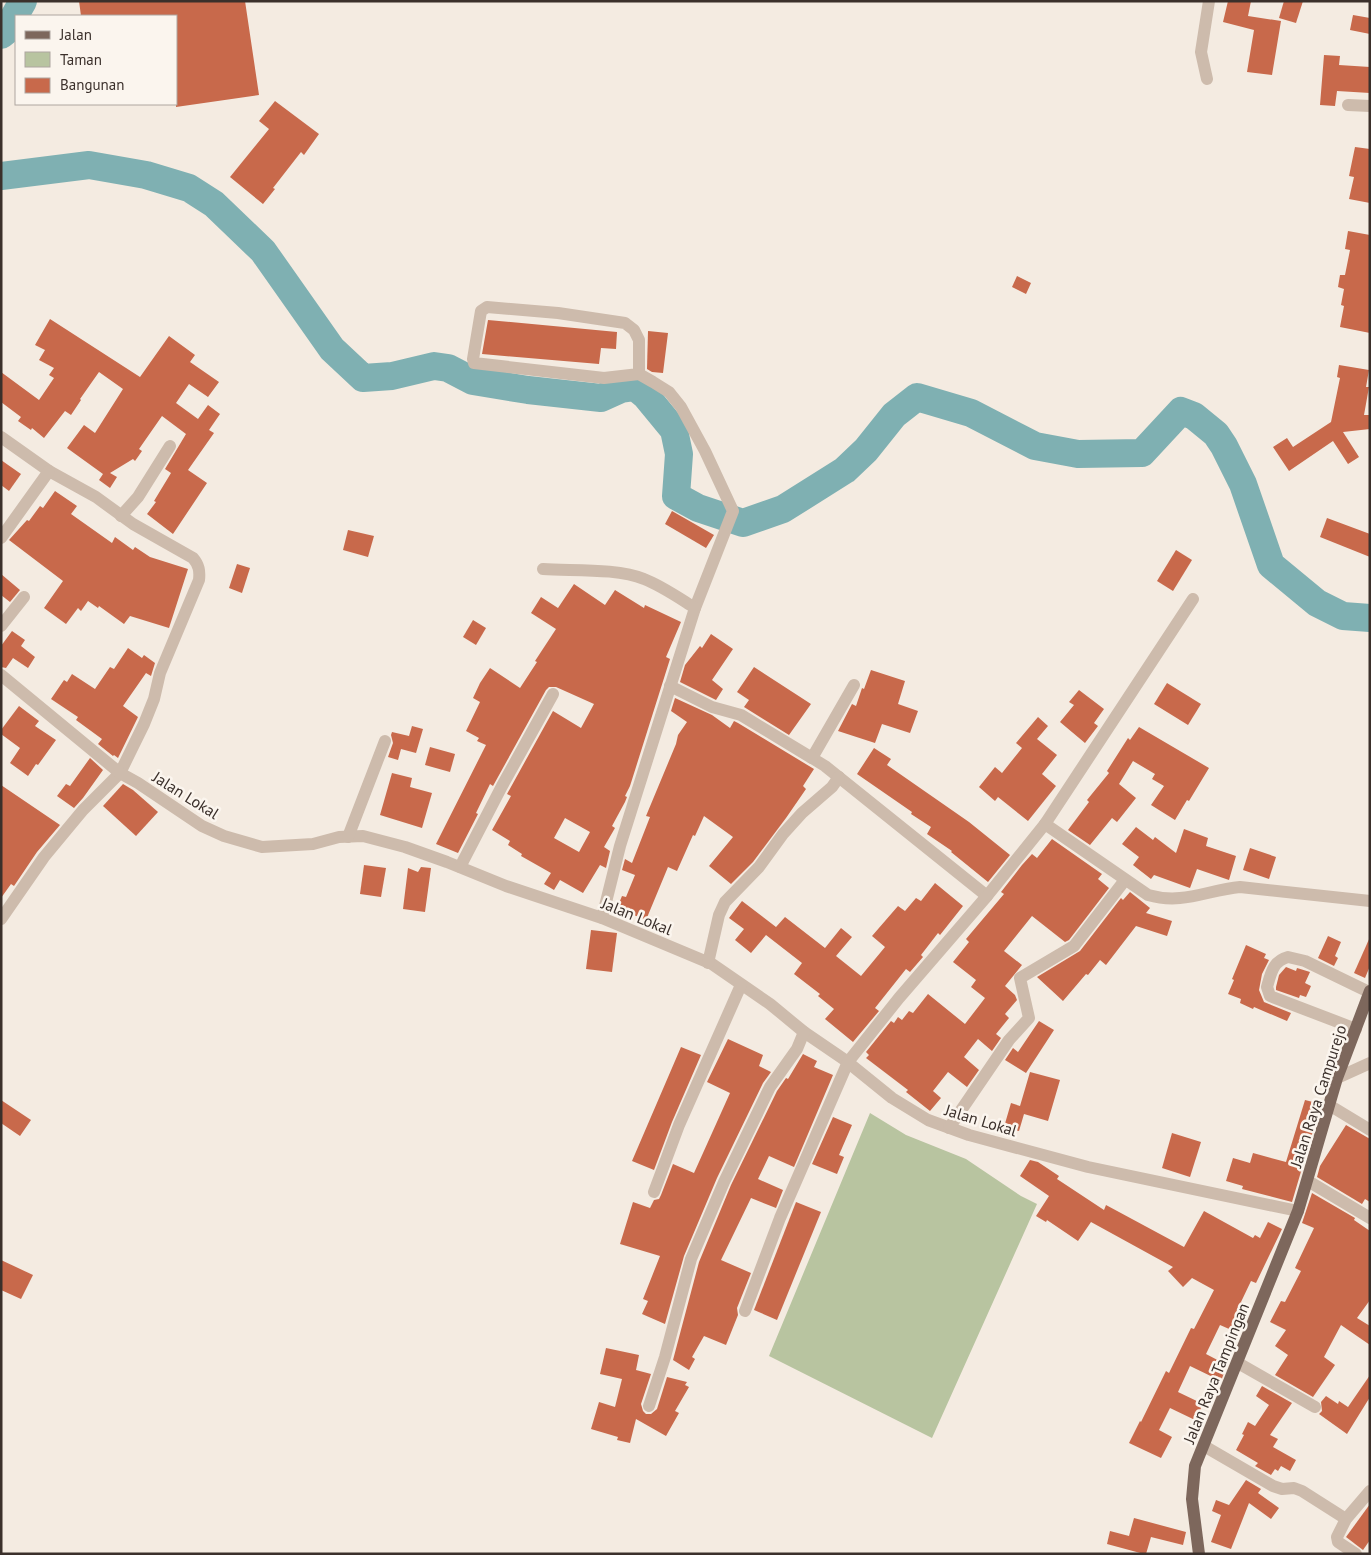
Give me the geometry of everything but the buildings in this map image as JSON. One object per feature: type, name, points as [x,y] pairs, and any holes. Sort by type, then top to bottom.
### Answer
[{"type":"main road","name":"Jalan Raya Campurejo","points":[[1298,1211],[1337,1078],[1370,992]]},
{"type":"main road","name":"Jalan Raya Tampingan","points":[[1199,1554],[1192,1499],[1195,1466],[1298,1211]]},
{"type":"street","points":[[1207,79],[1201,52],[1209,1]]},
{"type":"street","points":[[1348,104],[1370,106]]},
{"type":"street","points":[[602,918],[620,846],[670,686],[695,608],[732,511],[705,451],[681,407],[669,392],[639,374],[604,378],[474,363],[472,359],[481,311],[487,307],[558,313],[625,323],[634,330],[639,340],[639,374]]},
{"type":"street","points":[[1,437],[49,470],[96,497],[121,516],[193,558],[198,564],[200,572],[199,580],[160,673],[154,699],[120,773],[83,810],[44,857],[1,918]]},
{"type":"street","points":[[121,516],[138,498],[170,446]]},
{"type":"street","points":[[1,538],[49,470]]},
{"type":"street","points":[[543,569],[629,574],[643,578],[695,608]]},
{"type":"street","points":[[1,626],[24,597]]},
{"type":"street","points":[[745,1311],[780,1218],[848,1062],[899,998],[987,896],[1044,824],[1193,599]]},
{"type":"street","name":"Jalan Lokal","points":[[1,674],[120,773],[202,826],[224,836],[262,847],[313,844],[339,837],[363,836],[406,847],[506,886],[602,918],[708,963],[770,1004],[804,1032],[848,1062],[892,1098],[928,1120],[969,1135],[1088,1167],[1298,1211]]},
{"type":"street","points":[[812,758],[854,685]]},
{"type":"street","points":[[670,686],[712,707],[741,715],[812,758],[839,777],[987,896]]},
{"type":"street","points":[[460,867],[553,694]]},
{"type":"street","points":[[348,837],[385,741]]},
{"type":"street","points":[[708,963],[719,915],[726,902],[759,866],[783,834],[802,813],[832,787],[839,777]]},
{"type":"street","points":[[1044,824],[1148,895],[1162,899],[1174,900],[1240,887],[1370,901]]},
{"type":"street","points":[[949,1128],[1009,1040],[1029,1018],[1020,978],[1074,946],[1125,880]]},
{"type":"street","points":[[1356,1029],[1270,996],[1267,987],[1273,967],[1276,962],[1288,957],[1305,961],[1370,992]]},
{"type":"street","points":[[654,1192],[679,1125],[741,984]]},
{"type":"street","points":[[649,1406],[665,1357],[691,1259],[724,1182],[770,1087],[797,1049],[804,1032]]},
{"type":"street","points":[[1337,1078],[1370,1063]]},
{"type":"street","points":[[1329,1105],[1370,1130]]},
{"type":"street","points":[[1308,1181],[1370,1218]]},
{"type":"street","points":[[1238,1363],[1315,1407]]},
{"type":"street","points":[[1204,1446],[1273,1486],[1294,1488],[1302,1491],[1346,1519]]},
{"type":"street","points":[[1356,1554],[1338,1542],[1337,1537],[1346,1519],[1370,1491]]},
{"type":"green space","points":[[870,1113],[906,1135],[966,1159],[1021,1196],[1037,1204],[932,1438],[769,1356]]},
{"type":"waterway","points":[[15,15],[23,1]]},
{"type":"waterway","points":[[1,35],[6,31],[15,15]]},
{"type":"waterway","points":[[1,176],[89,165],[146,175],[189,188],[214,204],[263,251],[332,349],[363,378],[392,376],[434,366],[448,368],[473,381],[528,390],[601,398],[621,389],[635,387],[646,396],[674,430],[679,454],[676,496],[698,508],[743,523],[783,509],[845,470],[866,450],[894,415],[917,397],[971,413],[1035,446],[1078,454],[1142,453],[1181,411],[1194,416],[1216,434],[1224,446],[1243,484],[1271,565],[1317,603],[1343,616],[1370,618]]}]
